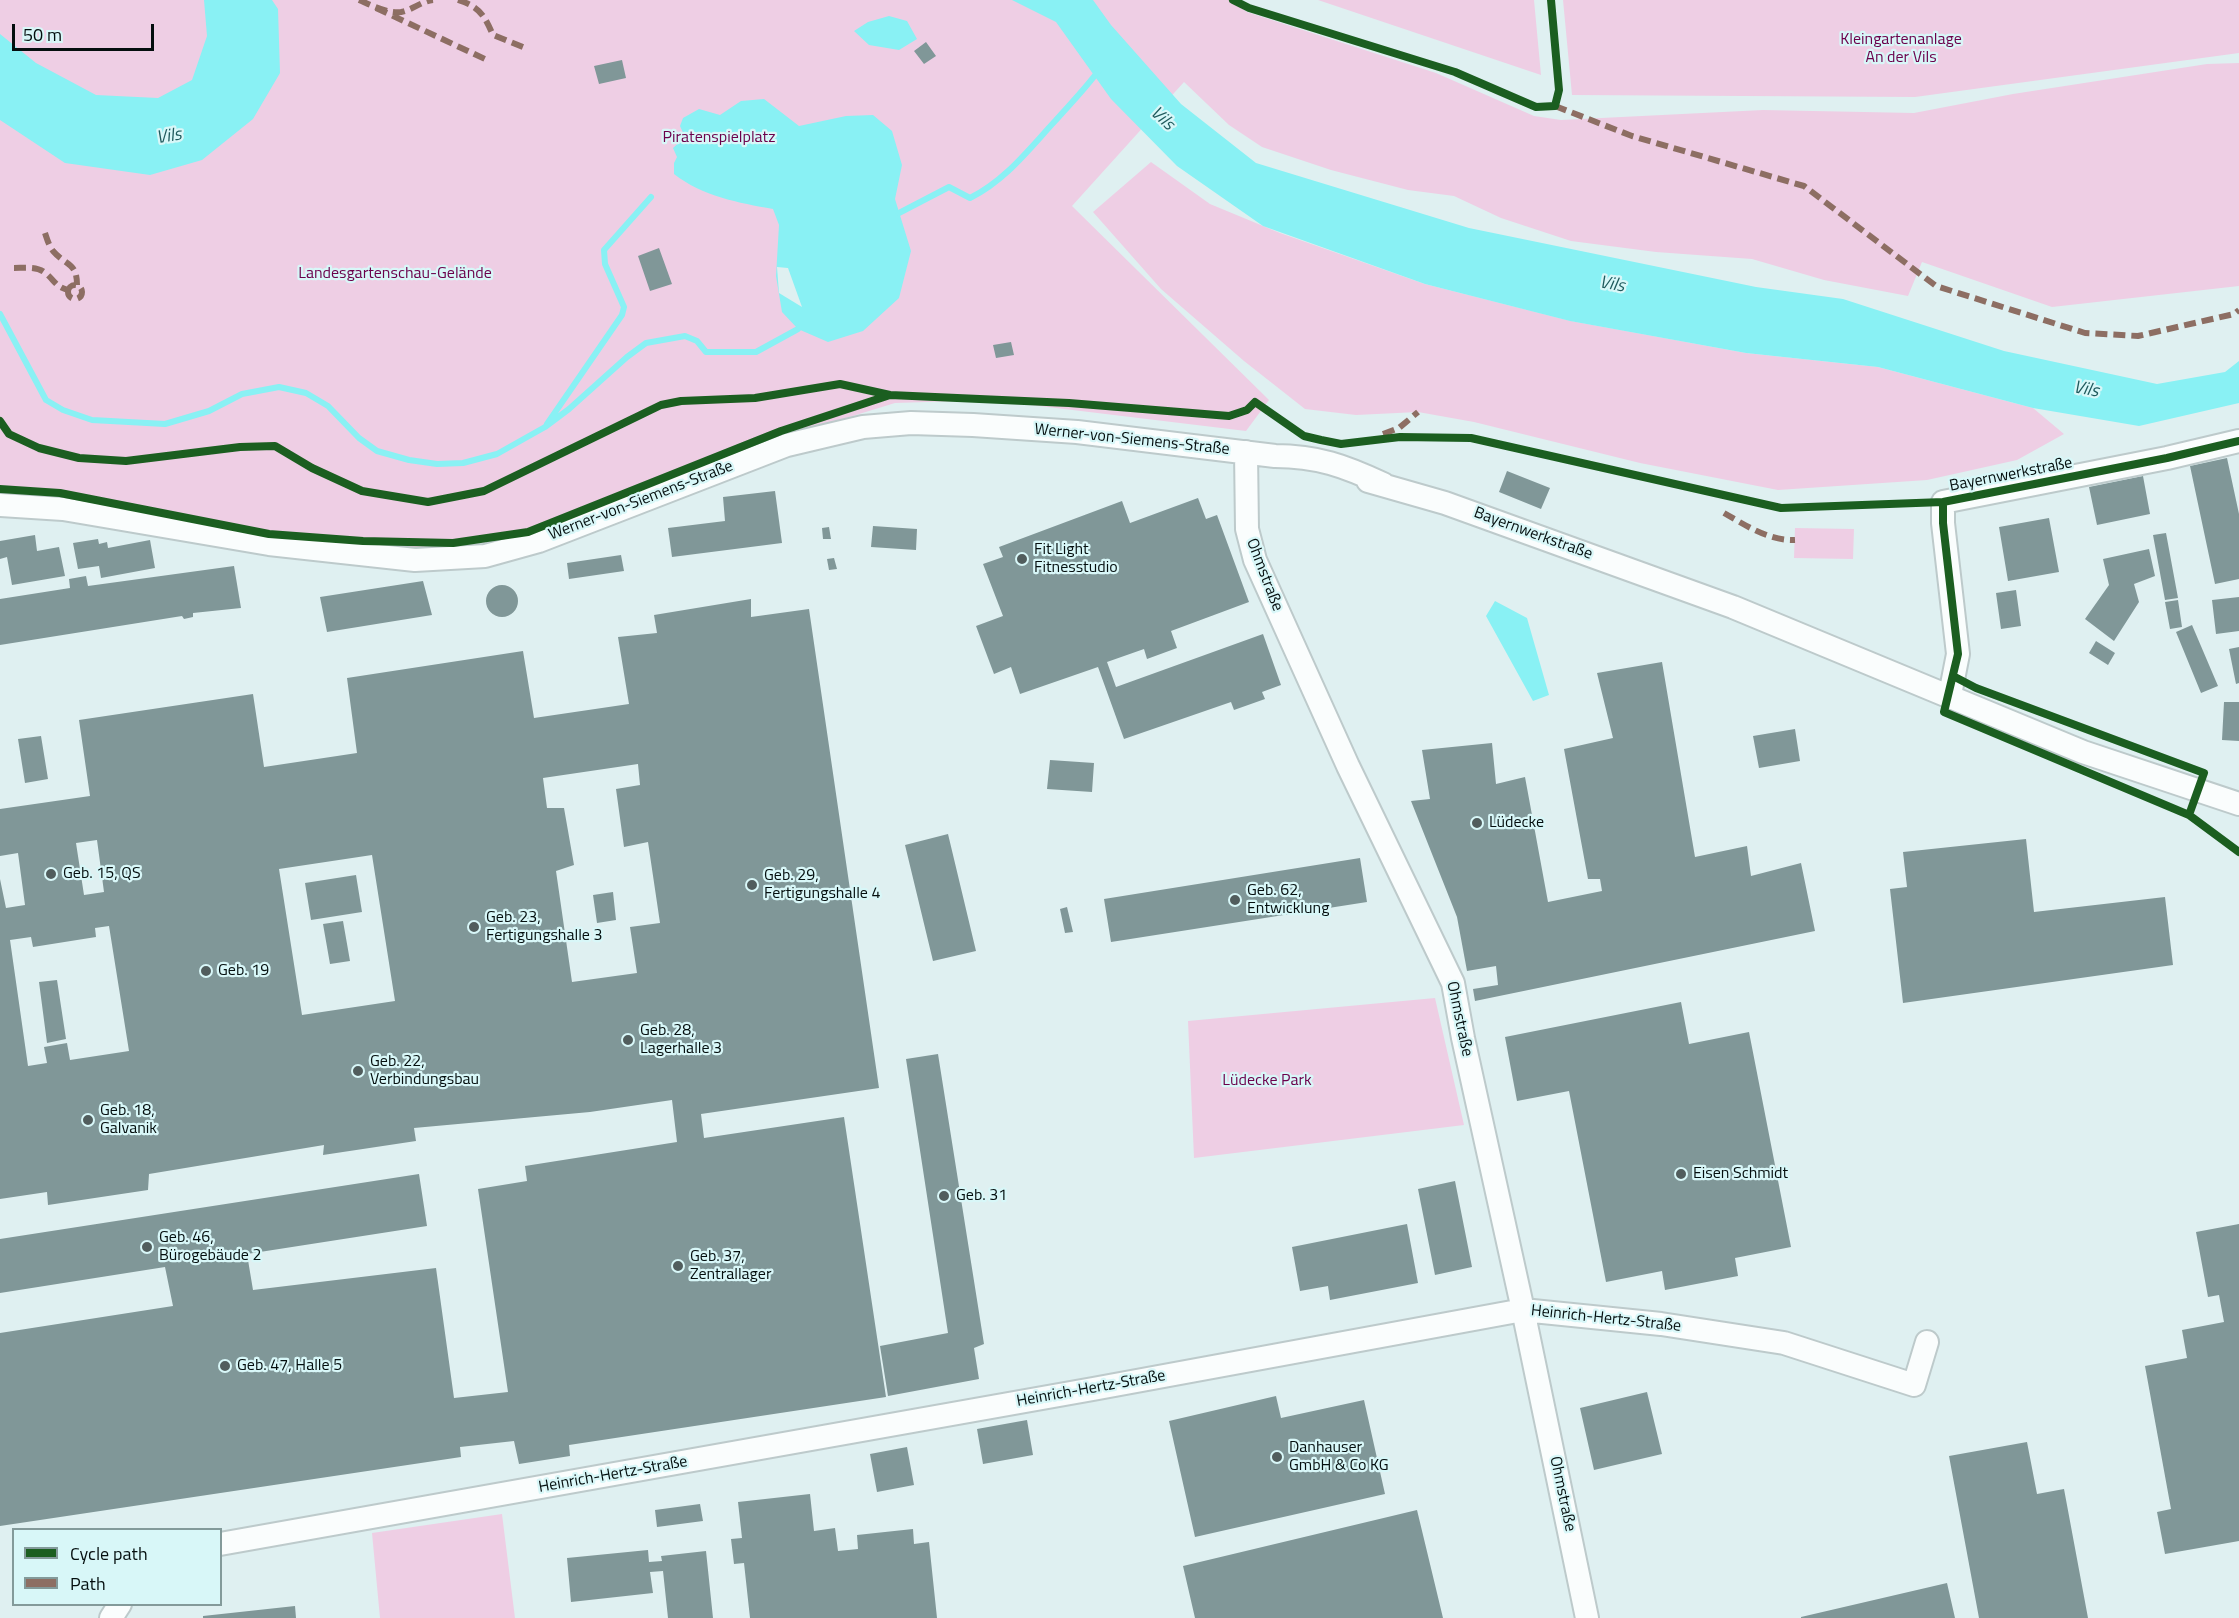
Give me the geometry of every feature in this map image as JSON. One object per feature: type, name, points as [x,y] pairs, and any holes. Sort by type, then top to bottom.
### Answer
[{"type":"street","name":"Werner-von-Siemens-Straße","points":[[0,505],[63,509],[269,544],[414,560],[486,556],[539,541],[787,445],[863,427],[911,423],[973,425],[1077,432],[1246,452]]},
{"type":"street","name":"Bayernwerkstraße","points":[[1950,695],[1958,654],[1943,523],[1943,501],[2167,458],[2239,441]]},
{"type":"street","name":"Bayernwerkstraße","points":[[1246,452],[1275,456],[1304,456],[1346,466],[1383,484],[1445,503],[1733,606],[2083,752],[2239,804]]},
{"type":"street","name":"Ohmstraße","points":[[1246,452],[1247,529],[1255,560],[1348,766],[1454,984],[1463,1038],[1523,1310],[1587,1618]]},
{"type":"street","name":"Heinrich-Hertz-Straße","points":[[222,1544],[1070,1394],[1523,1310],[1662,1324],[1785,1343],[1914,1385],[1927,1342]]},
{"type":"green space","name":"Landesgartenschau-Gelände","points":[[0,0],[1229,0],[1247,12],[1436,73],[1534,116],[1561,120],[1763,110],[1914,113],[2013,94],[2207,64],[2239,63],[2239,286],[2052,307],[1922,262],[1908,296],[1824,280],[1752,259],[1656,252],[1571,241],[1501,218],[1454,196],[1408,190],[1331,170],[1262,147],[1229,125],[1184,82],[1072,206],[1269,400],[1246,431],[990,400],[895,403],[784,437],[533,537],[453,546],[370,548],[275,541],[0,485]]},
{"type":"green space","points":[[1318,0],[1534,0],[1541,75]]},
{"type":"green space","name":"Kleingartenanlage An der Vils","points":[[1563,0],[2239,0],[2239,53],[1915,97],[1572,95]]},
{"type":"green space","points":[[1151,162],[1210,204],[1280,233],[1425,284],[1571,321],[1746,353],[1878,367],[2033,408],[2064,434],[2017,460],[1927,480],[1778,490],[1640,463],[1474,422],[1418,412],[1356,415],[1305,409],[1244,361],[1161,289],[1093,212]]},
{"type":"green space","points":[[1795,528],[1854,529],[1853,559],[1794,558]]},
{"type":"green space","name":"Lüdecke Park","points":[[1435,998],[1464,1125],[1194,1158],[1188,1021]]},
{"type":"green space","points":[[502,1514],[515,1618],[380,1618],[372,1533]]},
{"type":"water","name":"Vils","points":[[204,0],[272,0],[278,9],[280,73],[253,119],[202,160],[150,175],[65,163],[0,120],[0,34],[36,63],[96,95],[158,98],[192,80],[207,36]]},
{"type":"water","name":"Vils","points":[[1012,0],[1093,0],[1111,25],[1181,104],[1256,163],[1469,228],[1756,287],[1843,299],[2004,351],[2157,384],[2225,372],[2239,361],[2239,403],[2139,426],[2033,408],[1878,367],[1746,353],[1570,321],[1425,284],[1263,226],[1177,166],[1111,99],[1056,22]]},
{"type":"water","points":[[889,16],[907,21],[917,39],[899,50],[869,45],[854,31],[868,22]]},
{"type":"water","points":[[764,99],[799,126],[846,116],[873,115],[892,131],[902,165],[895,199],[911,251],[899,298],[863,331],[828,342],[798,329],[782,312],[776,276],[779,225],[773,209],[709,193],[696,188],[674,174],[674,163],[677,157],[673,148],[685,137],[680,126],[683,118],[699,109],[720,115],[741,101]]},
{"type":"water","points":[[1495,601],[1527,618],[1549,695],[1533,701],[1486,616]]},
{"type":"pier","points":[[777,267],[788,268],[802,307],[779,293]]},
{"type":"building","points":[[926,42],[936,56],[924,64],[914,51]]},
{"type":"building","points":[[622,60],[626,78],[599,84],[594,66]]},
{"type":"building","points":[[659,248],[672,284],[650,291],[638,256]]},
{"type":"building","points":[[1011,342],[1014,355],[996,358],[993,345]]},
{"type":"building","points":[[2227,458],[2239,514],[2239,579],[2215,584],[2190,466]]},
{"type":"building","points":[[1507,471],[1550,488],[1541,509],[1499,492]]},
{"type":"building","points":[[2143,476],[2150,514],[2097,525],[2089,487]]},
{"type":"building","points":[[775,491],[782,543],[672,557],[668,528],[725,521],[723,497]]},
{"type":"building","points":[[1198,498],[1206,519],[1217,515],[1249,602],[1171,631],[1177,648],[1147,659],[1144,649],[1107,662],[1116,687],[1263,634],[1281,685],[1262,692],[1265,699],[1234,710],[1231,702],[1124,739],[1098,667],[1020,694],[1011,667],[994,674],[976,626],[1003,616],[983,564],[1003,557],[999,547],[1122,501],[1130,523]]},
{"type":"building","points":[[2049,518],[2059,572],[2008,581],[1999,527]]},
{"type":"building","points":[[873,526],[917,529],[916,550],[871,547]]},
{"type":"building","points":[[829,527],[831,539],[823,539],[822,528]]},
{"type":"building","points":[[2166,533],[2178,598],[2165,600],[2153,535]]},
{"type":"building","points":[[35,535],[37,551],[59,547],[65,576],[12,585],[7,557],[0,559],[0,541]]},
{"type":"building","points":[[98,539],[99,544],[107,542],[108,548],[150,540],[155,568],[101,578],[99,566],[78,569],[73,543]]},
{"type":"building","points":[[2149,549],[2155,576],[2134,584],[2139,602],[2114,641],[2085,619],[2109,585],[2103,559]]},
{"type":"building","points":[[621,555],[624,571],[569,579],[567,563]]},
{"type":"building","points":[[834,558],[837,569],[829,570],[827,559]]},
{"type":"building","points":[[234,566],[241,608],[193,613],[193,617],[184,619],[182,616],[0,645],[0,599],[70,588],[69,579],[86,576],[88,586]]},
{"type":"building","points":[[423,581],[432,615],[327,632],[320,597]]},
{"type":"building","points":[[502,585],[513,590],[518,601],[513,612],[502,617],[491,612],[486,601],[491,590]]},
{"type":"building","points":[[2016,590],[2021,626],[2001,629],[1996,593]]},
{"type":"building","points":[[2239,597],[2239,631],[2216,634],[2212,600]]},
{"type":"building","points":[[751,599],[751,617],[809,609],[879,1088],[701,1114],[704,1138],[844,1117],[886,1397],[569,1445],[570,1456],[519,1464],[514,1441],[460,1447],[461,1457],[0,1526],[0,1333],[173,1306],[165,1267],[0,1293],[0,1239],[419,1174],[427,1226],[247,1254],[253,1290],[436,1268],[454,1398],[508,1392],[478,1189],[527,1181],[525,1166],[677,1142],[672,1100],[590,1112],[414,1128],[416,1141],[323,1155],[324,1145],[149,1174],[148,1190],[48,1205],[47,1192],[0,1199],[0,879],[6,908],[25,905],[18,853],[0,856],[0,809],[90,796],[79,720],[253,694],[264,767],[357,753],[347,678],[523,651],[534,718],[629,704],[618,637],[657,633],[654,615]],"holes":[[[638,764],[640,785],[616,789],[624,847],[648,842],[660,923],[630,927],[637,973],[572,982],[556,871],[574,865],[564,808],[547,808],[543,778]],[[97,840],[104,892],[84,895],[76,843]],[[372,855],[395,1001],[302,1015],[279,869]],[[109,926],[129,1051],[70,1060],[67,1043],[44,1047],[47,1063],[28,1066],[10,940],[31,937],[33,947],[96,937],[95,928]]]},
{"type":"building","points":[[2178,600],[2182,627],[2170,629],[2165,602]]},
{"type":"building","points":[[2192,625],[2218,686],[2201,693],[2176,632]]},
{"type":"building","points":[[2096,641],[2115,653],[2108,665],[2089,653]]},
{"type":"building","points":[[2239,647],[2239,683],[2236,684],[2229,649]]},
{"type":"building","name":"Lüdecke","points":[[1662,662],[1695,857],[1747,846],[1751,876],[1801,863],[1815,931],[1475,1001],[1473,989],[1498,985],[1496,966],[1467,971],[1457,917],[1411,801],[1430,799],[1422,750],[1492,743],[1496,784],[1525,777],[1548,902],[1602,891],[1600,879],[1588,879],[1564,749],[1613,738],[1597,673]]},
{"type":"building","points":[[2224,702],[2239,702],[2239,741],[2222,740]]},
{"type":"building","points":[[1795,729],[1800,761],[1759,768],[1753,736]]},
{"type":"building","points":[[41,736],[48,779],[25,783],[18,739]]},
{"type":"building","points":[[1050,760],[1094,763],[1092,792],[1047,789]]},
{"type":"building","points":[[948,834],[976,951],[933,961],[905,845]]},
{"type":"building","points":[[2026,839],[2034,912],[2165,897],[2173,965],[1903,1003],[1890,889],[1907,887],[1903,852]]},
{"type":"building","name":"Geb. 62, Entwicklung","points":[[1360,858],[1367,902],[1111,942],[1104,899]]},
{"type":"building","points":[[356,875],[362,912],[311,920],[305,883]]},
{"type":"building","points":[[613,892],[616,920],[597,923],[593,895]]},
{"type":"building","points":[[1067,907],[1073,932],[1065,933],[1060,909]]},
{"type":"building","points":[[343,921],[350,961],[330,964],[323,924]]},
{"type":"building","points":[[57,980],[66,1039],[47,1043],[39,982]]},
{"type":"building","name":"Eisen Schmidt","points":[[1681,1002],[1689,1044],[1749,1032],[1791,1247],[1735,1258],[1738,1276],[1665,1290],[1662,1271],[1606,1282],[1569,1091],[1517,1101],[1505,1037]]},
{"type":"building","name":"Geb. 31","points":[[938,1054],[984,1344],[974,1348],[979,1379],[888,1396],[880,1346],[948,1333],[906,1059]]},
{"type":"building","points":[[1455,1181],[1472,1267],[1435,1275],[1418,1189]]},
{"type":"building","points":[[1407,1224],[1418,1283],[1330,1300],[1328,1286],[1300,1291],[1292,1247]]},
{"type":"building","points":[[2239,1224],[2239,1541],[2165,1554],[2157,1512],[2171,1509],[2145,1366],[2187,1358],[2182,1330],[2224,1322],[2219,1295],[2208,1297],[2196,1232]]},
{"type":"building","points":[[1647,1392],[1662,1454],[1594,1470],[1580,1408]]},
{"type":"building","name":"Danhauser GmbH & Co KG","points":[[1276,1396],[1281,1418],[1364,1400],[1385,1494],[1195,1537],[1169,1421]]},
{"type":"building","points":[[1027,1420],[1033,1455],[983,1464],[977,1429]]},
{"type":"building","points":[[2027,1442],[2037,1494],[2064,1489],[2088,1618],[1979,1618],[1949,1456]]},
{"type":"building","points":[[907,1447],[914,1485],[877,1492],[870,1454]]},
{"type":"building","points":[[810,1494],[814,1531],[835,1528],[838,1551],[858,1549],[857,1535],[913,1529],[914,1544],[929,1542],[937,1618],[750,1618],[744,1563],[734,1564],[731,1539],[742,1538],[738,1502]]},
{"type":"building","points":[[700,1504],[703,1521],[657,1527],[655,1510]]},
{"type":"building","points":[[1417,1510],[1443,1618],[1195,1618],[1183,1566]]},
{"type":"building","points":[[648,1550],[649,1562],[662,1561],[661,1556],[706,1551],[713,1618],[668,1618],[663,1571],[650,1572],[653,1593],[571,1602],[567,1558]]},
{"type":"building","points":[[1947,1583],[1955,1618],[1801,1618],[1801,1617]]},
{"type":"building","points":[[295,1606],[296,1618],[203,1618],[203,1616]]},
{"type":"waterway","points":[[899,213],[949,187],[970,198],[983,191],[1026,153],[1099,70]]},
{"type":"waterway","points":[[547,424],[622,315],[624,307],[605,264],[604,250],[651,197]]},
{"type":"waterway","points":[[0,314],[46,400],[63,410],[92,420],[165,424],[209,411],[242,394],[279,387],[306,393],[328,406],[359,438],[377,451],[409,460],[437,464],[463,463],[497,454],[545,427],[646,343],[685,336],[697,341],[706,352],[756,352],[798,329]]},
{"type":"marked path","points":[[359,0],[391,12],[405,11],[433,0]]},
{"type":"marked path","points":[[458,0],[476,9],[487,22],[493,35],[523,47]]},
{"type":"marked path","points":[[376,8],[487,60]]},
{"type":"marked path","points":[[1555,106],[1632,136],[1804,186],[1936,286],[2085,333],[2138,336],[2234,314],[2239,310]]},
{"type":"marked path","points":[[45,233],[53,251],[73,268],[77,285]]},
{"type":"marked path","points":[[14,268],[41,270],[57,285],[68,290]]},
{"type":"marked path","points":[[72,285],[78,285],[82,292],[78,299],[72,299],[68,295],[68,289],[72,285]]},
{"type":"marked path","points":[[1383,434],[1399,428],[1418,412]]},
{"type":"marked path","points":[[1724,513],[1767,535],[1795,540]]},
{"type":"cycle path","points":[[1233,0],[1249,8],[1455,72],[1536,107],[1555,106],[1559,90],[1551,0]]},
{"type":"cycle path","points":[[0,421],[9,434],[39,448],[79,458],[126,461],[240,447],[275,446],[312,468],[362,491],[428,502],[484,491],[661,405],[681,401],[755,398],[840,384],[890,395],[1069,403],[1229,416],[1247,410],[1255,402],[1304,436],[1321,440],[1341,444],[1400,437],[1471,438],[1781,508],[1943,502],[2167,458],[2239,441]]},
{"type":"cycle path","points":[[0,489],[60,493],[269,534],[363,541],[453,543],[528,532],[781,431],[890,395]]},
{"type":"cycle path","points":[[1943,502],[1943,523],[1958,654],[1944,712],[2189,815],[2239,852]]},
{"type":"cycle path","points":[[1953,676],[1976,688],[2204,773],[2189,815]]},
{"type":"place","name":"Fit Light Fitnesstudio","points":[[1022,559]]},
{"type":"place","name":"Lüdecke","points":[[1477,823]]},
{"type":"place","name":"Geb. 15, QS","points":[[51,874]]},
{"type":"place","name":"Geb. 29, Fertigungshalle 4","points":[[752,885]]},
{"type":"place","name":"Geb. 62, Entwicklung","points":[[1235,900]]},
{"type":"place","name":"Geb. 23, Fertigungshalle 3","points":[[474,927]]},
{"type":"place","name":"Geb. 19","points":[[206,971]]},
{"type":"place","name":"Geb. 28, Lagerhalle 3","points":[[628,1040]]},
{"type":"place","name":"Geb. 22, Verbindungsbau","points":[[358,1071]]},
{"type":"place","name":"Geb. 18, Galvanik","points":[[88,1120]]},
{"type":"place","name":"Eisen Schmidt","points":[[1681,1174]]},
{"type":"place","name":"Geb. 31","points":[[944,1196]]},
{"type":"place","name":"Geb. 46, Bürogebäude 2","points":[[147,1247]]},
{"type":"place","name":"Geb. 37, Zentrallager","points":[[678,1266]]},
{"type":"place","name":"Geb. 47, Halle 5","points":[[225,1366]]},
{"type":"place","name":"Danhauser GmbH & Co KG","points":[[1277,1457]]},
{"type":"park label","name":"Piratenspielplatz","points":[[719,138]]}]
